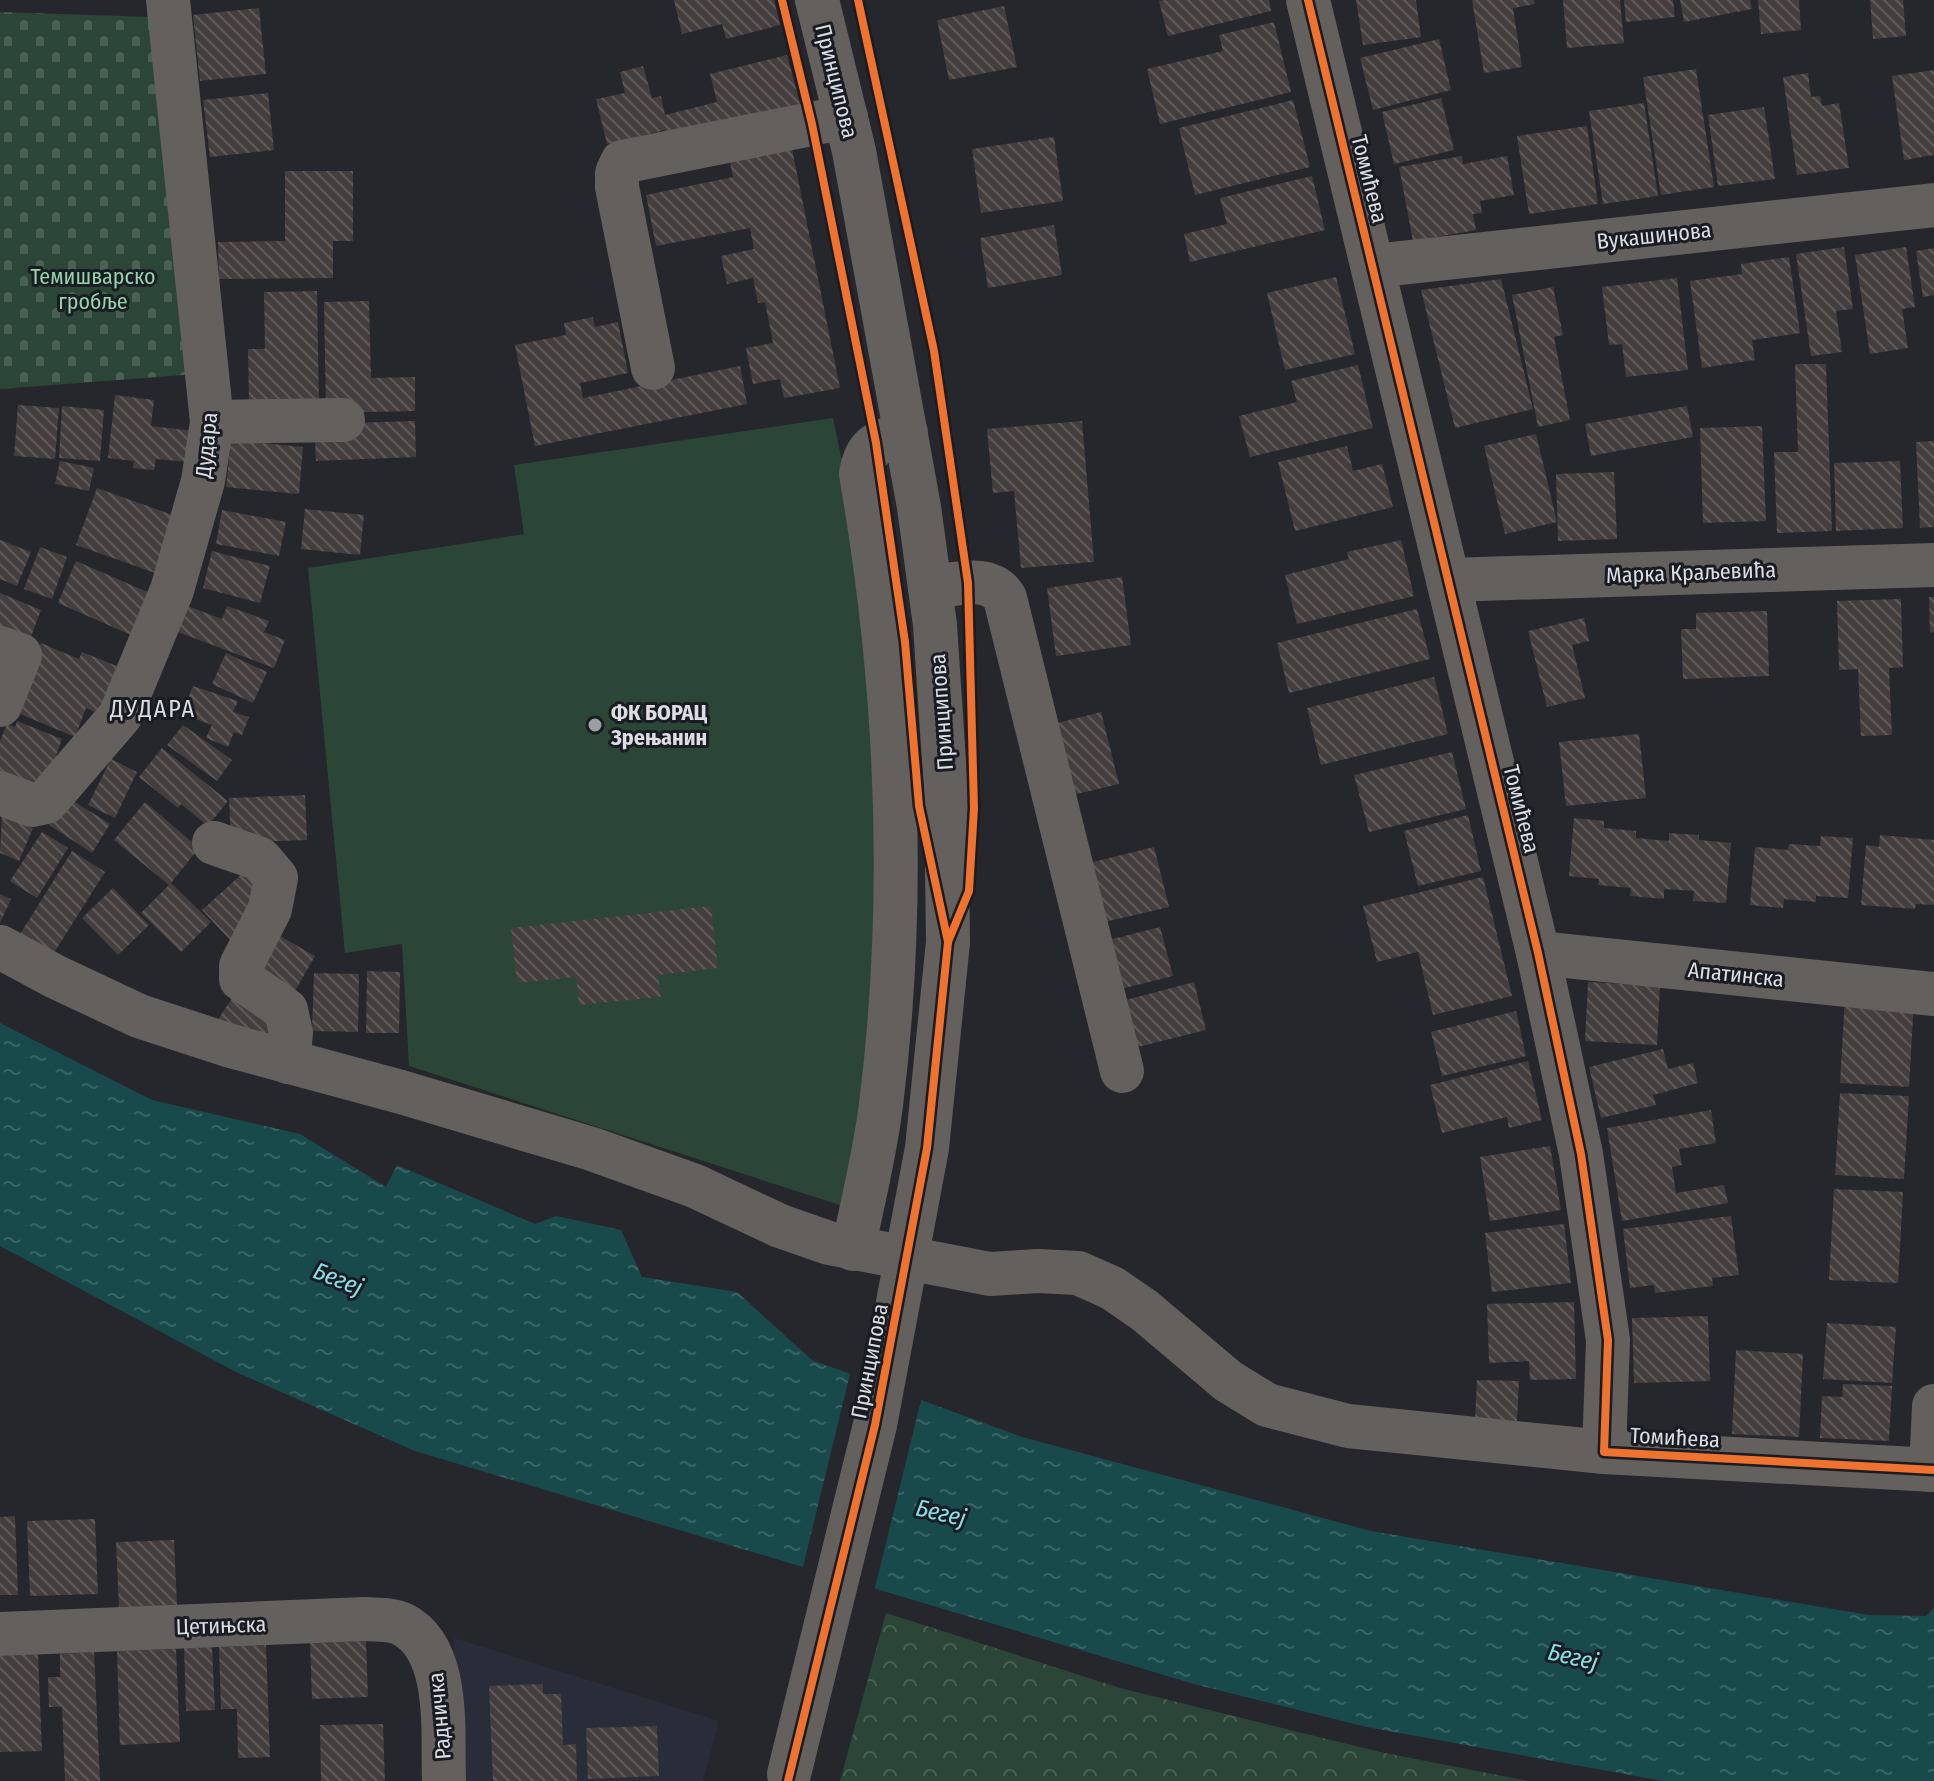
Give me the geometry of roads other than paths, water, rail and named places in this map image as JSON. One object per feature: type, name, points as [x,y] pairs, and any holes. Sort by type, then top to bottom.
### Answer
[{"type":"street","name":"Дудара","points":[[0,793],[32,805],[46,802],[120,716],[172,590],[203,481],[212,422],[168,0]]},
{"type":"street","name":"Принципова","points":[[788,1778],[878,1409],[927,1148],[948,942],[946,792],[930,587],[906,433],[846,117],[817,0]]},
{"type":"street","name":"Томићева","points":[[1308,0],[1538,953],[1581,1154],[1608,1340],[1604,1452],[1932,1470]]},
{"type":"street","points":[[653,368],[617,187],[617,173],[622,162],[846,117]]},
{"type":"street","name":"Вукашинова","points":[[1373,266],[1934,205]]},
{"type":"street","points":[[212,422],[343,420]]},
{"type":"street","points":[[853,1249],[881,1108],[896,908],[895,793],[885,644],[861,474],[864,457],[876,443],[906,433]]},
{"type":"street","name":"Марка Краљевића","points":[[1448,580],[1934,565]]},
{"type":"street","points":[[930,587],[986,582],[1000,590],[1005,598],[1122,1071]]},
{"type":"street","points":[[0,648],[20,655],[0,705]]},
{"type":"street","points":[[214,843],[260,859],[276,878],[270,909],[241,966],[241,979],[286,1010],[291,1033],[288,1062]]},
{"type":"street","points":[[0,947],[139,1016],[592,1149],[695,1186],[780,1226],[853,1249],[990,1274],[1038,1271],[1078,1273],[1112,1288],[1144,1310],[1228,1381],[1267,1405],[1348,1426],[1604,1452]]},
{"type":"street","name":"Апатинска","points":[[1538,953],[1934,994]]},
{"type":"street","points":[[1932,1470],[1934,1406]]},
{"type":"street","name":"Цетињска","points":[[0,1634],[365,1619],[400,1623],[415,1634],[430,1652]]},
{"type":"street","name":"Радничка","points":[[430,1652],[441,1697],[444,1781]]},
{"type":"street","points":[[472,1694],[475,1781]]},
{"type":"water","name":"Бегеј","points":[[0,1023],[152,1100],[300,1134],[386,1187],[397,1165],[535,1224],[556,1216],[621,1230],[642,1277],[737,1292],[812,1360],[1022,1437],[1371,1531],[1869,1615],[1926,1616],[1934,1608],[1934,1781],[1663,1781],[1367,1727],[1194,1684],[415,1451],[236,1372],[0,1246]]},
{"type":"place","name":"ФК БОРАЦ Зрењанин","points":[[595,725]]},
{"type":"district","name":"ДУДАРА","points":[[153,709]]},
{"type":"park label","name":"Темишварско гробље","points":[[93,288]]}]
